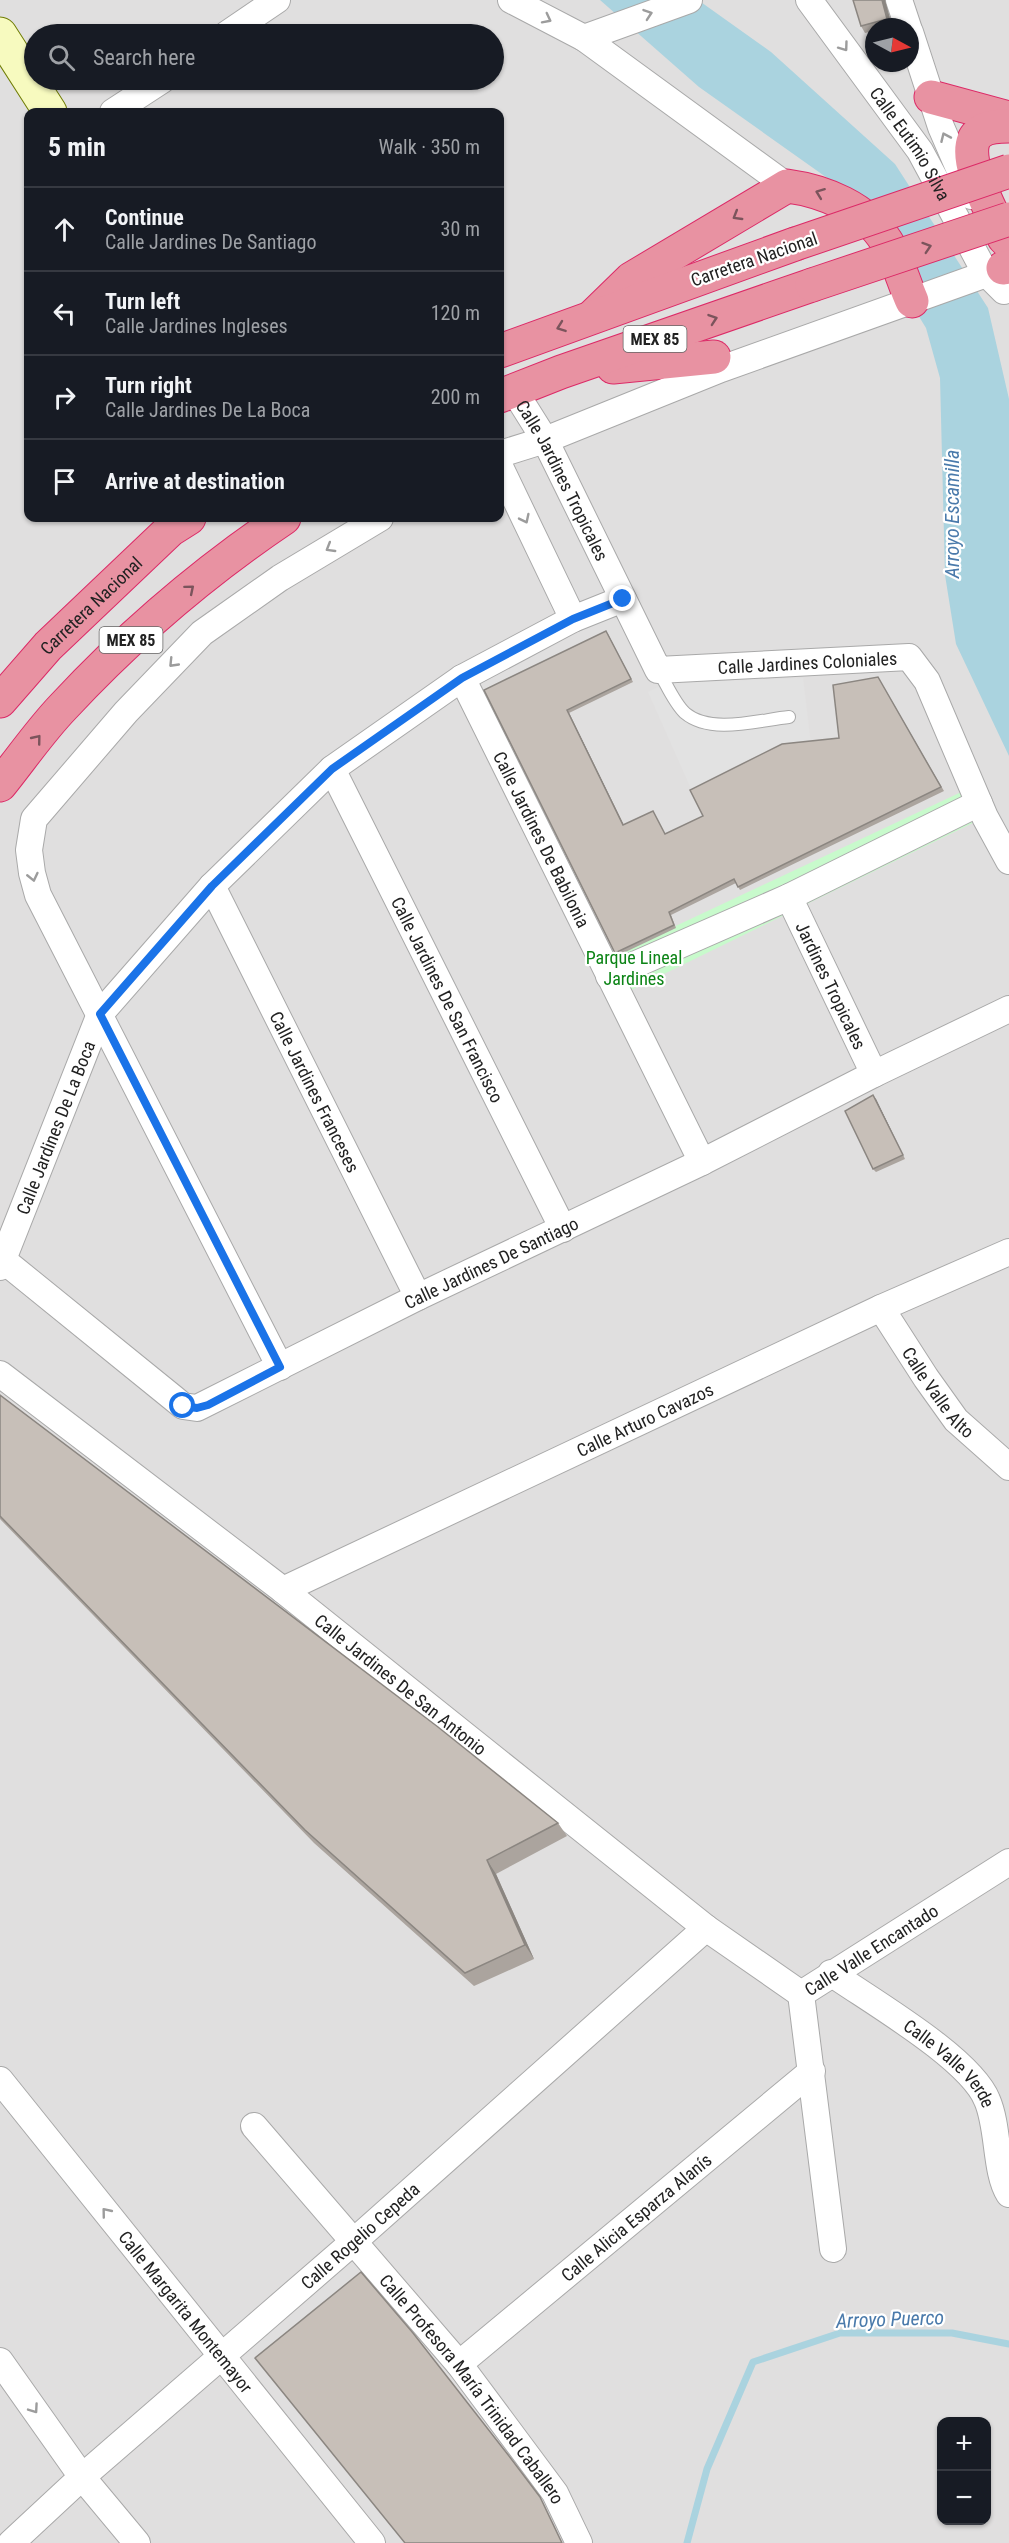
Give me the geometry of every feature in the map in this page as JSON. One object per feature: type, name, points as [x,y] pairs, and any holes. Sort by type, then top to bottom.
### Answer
[{"type":"highway","points":[[931,97],[1009,118]]},
{"type":"highway","points":[[1000,274],[1004,238],[975,174],[971,155],[972,142],[978,133],[986,129],[1009,126]]},
{"type":"highway","name":"Carretera Nacional","points":[[504,349],[594,315],[1009,171]]},
{"type":"highway","points":[[788,186],[813,189],[838,200],[870,222],[886,240],[917,296]]},
{"type":"highway","name":"MEX 85","points":[[594,315],[631,279],[788,186]]},
{"type":"highway","name":"MEX 85","points":[[506,392],[1009,219]]},
{"type":"highway","name":"MEX 85","points":[[561,372],[714,357]]},
{"type":"highway","name":"Carretera Nacional","points":[[0,701],[48,646],[170,530],[183,522]]},
{"type":"highway","name":"MEX 85","points":[[0,785],[62,708],[132,638],[236,550],[278,522]]},
{"type":"main road","points":[[0,34],[24,71]]},
{"type":"main road","points":[[36,90],[47,108]]},
{"type":"street","points":[[242,24],[277,0]]},
{"type":"street","points":[[511,0],[584,38],[788,186]]},
{"type":"street","points":[[584,38],[689,0]]},
{"type":"street","name":"Calle Eutimio Silva","points":[[809,0],[920,151],[1000,274]]},
{"type":"street","points":[[899,0],[905,18]]},
{"type":"street","name":"Calle Eutimio Silva","points":[[919,60],[941,127],[1000,274]]},
{"type":"street","points":[[120,108],[147,90]]},
{"type":"street","name":"MEX 85","points":[[714,357],[917,296],[1000,274]]},
{"type":"street","name":"MEX 85","points":[[539,433],[722,369],[917,296]]},
{"type":"street","points":[[504,450],[714,357]]},
{"type":"street","name":"Calle Jardines Tropicales","points":[[506,392],[539,433],[658,670]]},
{"type":"street","points":[[504,475],[573,619]]},
{"type":"street","points":[[280,1367],[38,895],[29,850],[34,819],[126,712],[202,633],[280,578],[373,522]]},
{"type":"street","name":"Calle Jardines De La Boca","points":[[1,1263],[100,1014],[212,886],[332,769],[462,678],[573,619],[623,599]]},
{"type":"street","name":"Calle Jardines Coloniales","points":[[658,670],[909,657],[927,681],[979,803],[1009,861]]},
{"type":"street","name":"Calle Jardines De Babilonia","points":[[462,678],[702,1162]]},
{"type":"street","name":"Calle Jardines De San Francisco","points":[[332,769],[563,1229]]},
{"type":"street","points":[[609,976],[789,897],[979,803]]},
{"type":"street","name":"Calle Jardines Franceses","points":[[212,886],[418,1297]]},
{"type":"street","name":"Jardines Tropicales","points":[[789,897],[874,1074]]},
{"type":"street","name":"Calle Jardines De Santiago","points":[[1,1263],[183,1406],[197,1408],[208,1405],[418,1297],[702,1162],[874,1074],[1009,1009]]},
{"type":"street","name":"Calle Arturo Cavazos","points":[[283,1590],[880,1308],[1009,1252]]},
{"type":"street","name":"Calle Valle Alto","points":[[880,1308],[956,1420],[1009,1467]]},
{"type":"street","name":"Calle Jardines De San Antonio","points":[[0,1374],[283,1590],[706,1928],[801,1994]]},
{"type":"street","name":"Calle Valle Encantado","points":[[833,2249],[801,1994],[1009,1862]]},
{"type":"street","name":"Calle Rogelio Cepeda","points":[[11,2543],[82,2477],[352,2243],[706,1928]]},
{"type":"street","name":"Calle Valle Verde","points":[[831,1973],[957,2061],[977,2082],[987,2100],[994,2122],[1009,2194]]},
{"type":"street","name":"Calle Alicia Esparza Alanís","points":[[459,2364],[812,2071]]},
{"type":"street","name":"Calle Margarita Montemayor","points":[[0,2080],[372,2543]]},
{"type":"street","name":"Calle Profesora María Trinidad Caballero","points":[[254,2126],[352,2243],[459,2364],[555,2493],[579,2543]]},
{"type":"street","points":[[0,2361],[82,2477],[137,2543]]},
{"type":"lane","points":[[658,670],[685,712],[699,720],[715,725],[789,717]]},
{"type":"shaded area","points":[[0,0],[1009,0],[1009,2543],[0,2543]]},
{"type":"shaded area","points":[[803,678],[811,745],[693,793],[648,692],[666,683]]},
{"type":"green space","name":"Parque Lineal Jardines","points":[[972,787],[985,817],[619,996],[601,961]]},
{"type":"water","name":"Arroyo Escamilla","points":[[600,0],[698,0],[771,52],[895,164],[988,308],[1009,399],[1009,756],[956,644],[945,575],[940,378],[926,328],[840,187],[699,87]]},
{"type":"building","points":[[853,0],[882,0],[887,18],[865,18],[865,25],[861,26]]},
{"type":"building","points":[[606,631],[631,679],[567,710],[623,825],[653,811],[665,834],[703,816],[690,790],[782,744],[839,738],[833,685],[878,677],[941,787],[738,887],[734,879],[669,912],[674,925],[615,953],[484,690]]},
{"type":"building","points":[[873,1095],[903,1155],[873,1169],[845,1111]]},
{"type":"building","points":[[0,1395],[438,1727],[558,1823],[487,1860],[525,1945],[465,1973],[305,1830],[0,1516]]},
{"type":"building","points":[[361,2272],[413,2333],[540,2497],[562,2543],[405,2543],[255,2358]]},
{"type":"waterway","name":"Arroyo Puerco","points":[[687,2543],[707,2469],[753,2362],[840,2333],[952,2333],[1009,2344]]},
{"type":"route","points":[[183,1406],[197,1408],[208,1405],[280,1367],[100,1014],[212,886],[332,769],[462,678],[573,619],[623,599]]}]
